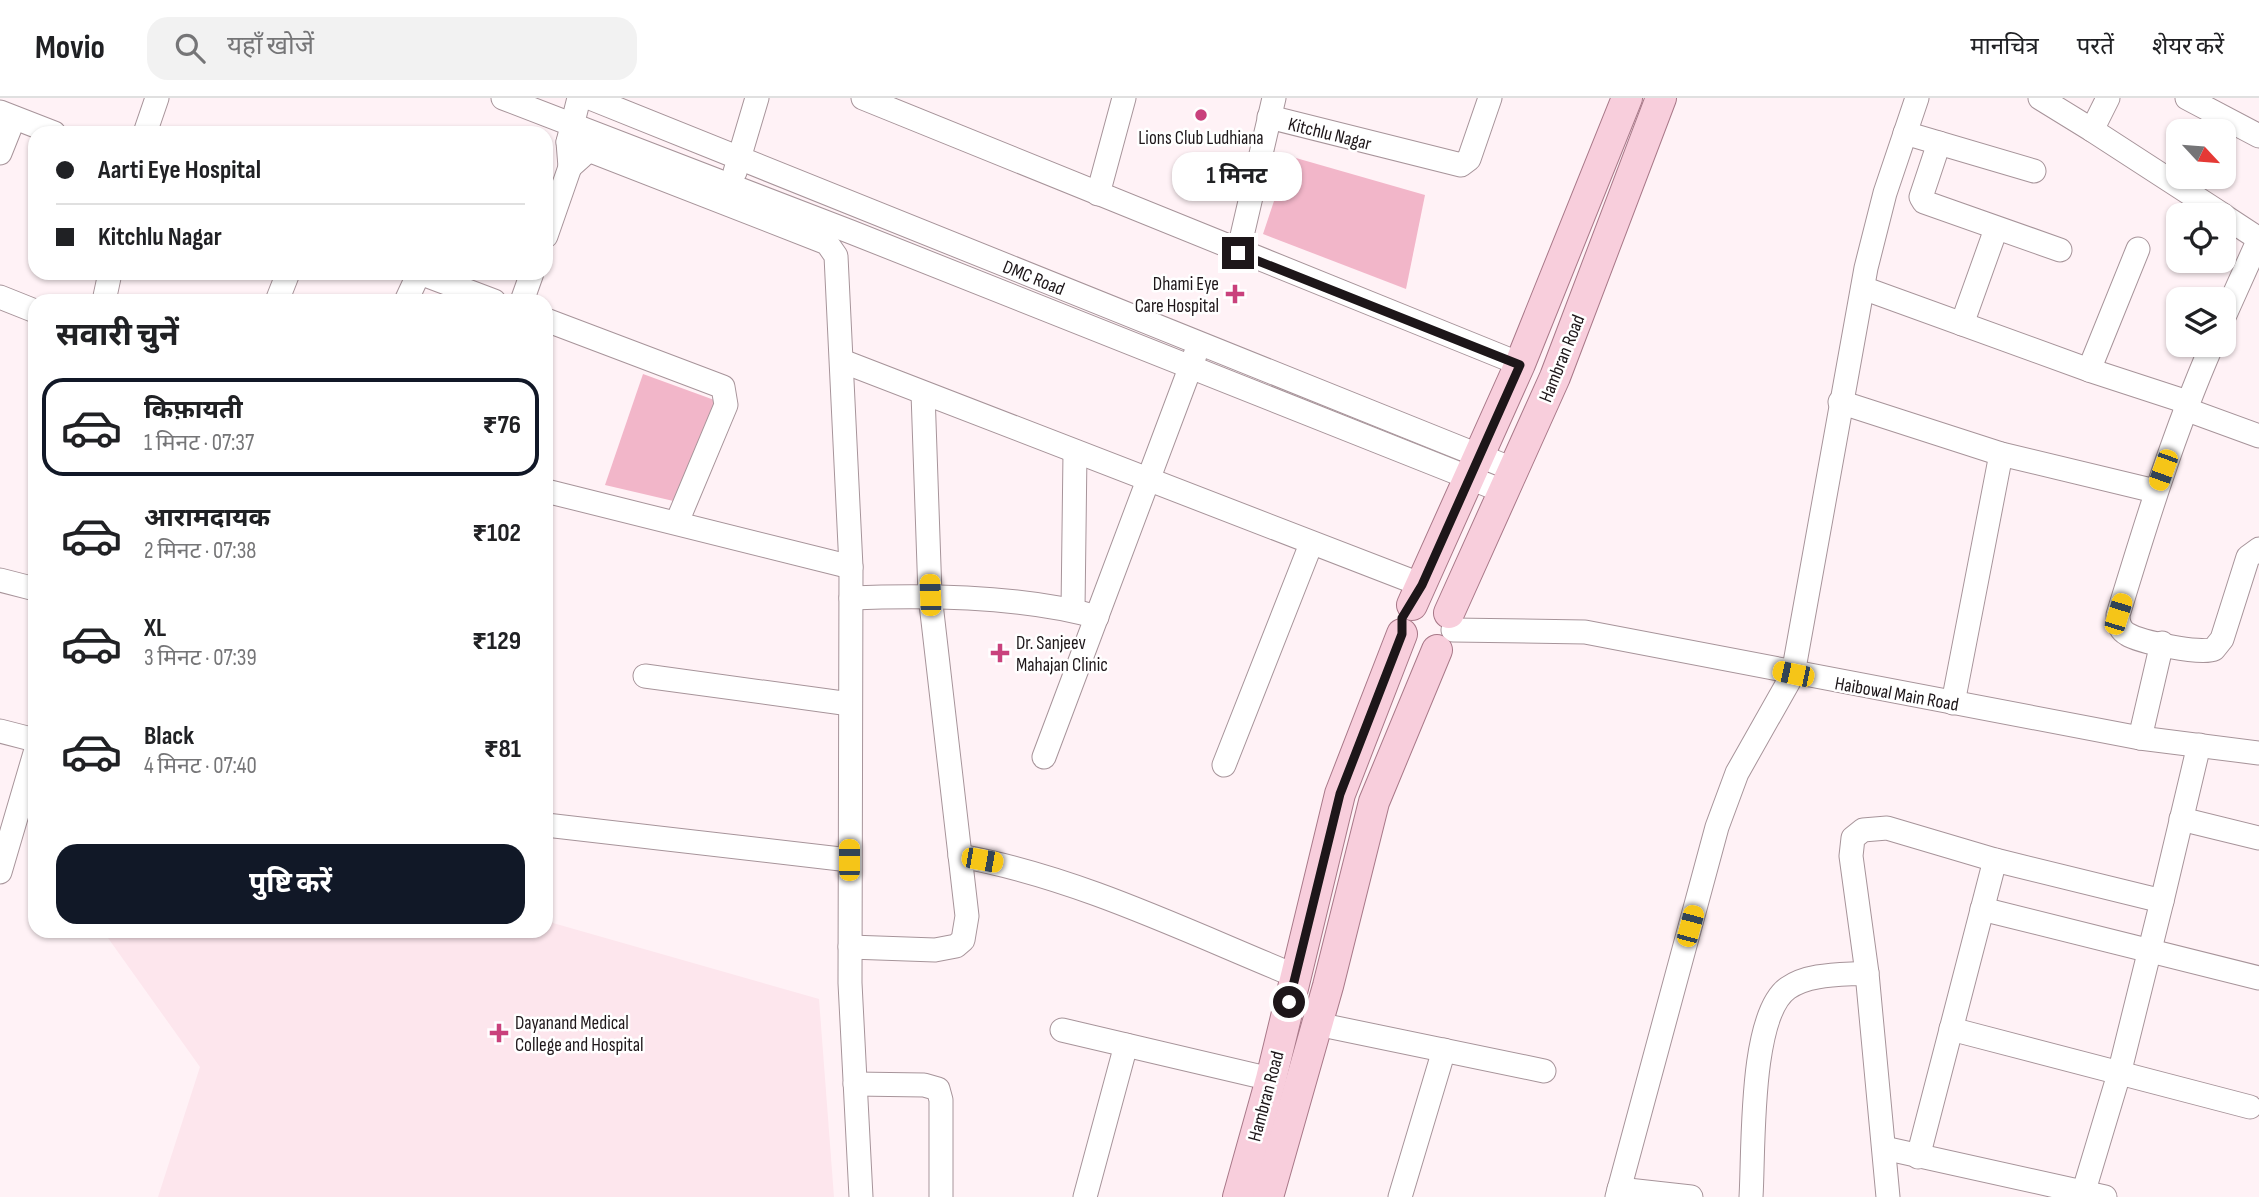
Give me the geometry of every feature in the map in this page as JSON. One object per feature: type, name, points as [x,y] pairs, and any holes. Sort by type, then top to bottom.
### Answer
[{"type":"main road","name":"Hambran Road","points":[[1417,595],[1520,365],[1627,98]]},
{"type":"main road","name":"Hambran Road","points":[[1268,1197],[1317,1024],[1374,803],[1555,377],[1661,98]]},
{"type":"main road","points":[[1417,595],[1444,606],[1446,631],[1420,651],[1406,642],[1402,634],[1402,618],[1417,595]]},
{"type":"main road","name":"Hambran Road","points":[[1238,1197],[1271,1079],[1340,794],[1402,634]]},
{"type":"street","points":[[147,126],[157,98]]},
{"type":"street","points":[[503,98],[580,137],[817,238],[833,248],[842,362],[851,567],[850,947],[861,1197]]},
{"type":"street","points":[[579,98],[580,137]]},
{"type":"street","points":[[731,185],[757,98]]},
{"type":"street","points":[[863,98],[1238,253],[1520,365]]},
{"type":"street","points":[[1098,194],[1124,98]]},
{"type":"street","name":"Kitchlu Nagar","points":[[1238,253],[1271,108],[1461,165],[1469,159],[1490,98]]},
{"type":"street","points":[[1691,1197],[1618,1193],[1717,827],[1748,752],[1793,674],[1840,402],[1863,288],[1885,193],[1917,98]]},
{"type":"street","points":[[2040,98],[2204,203]]},
{"type":"street","points":[[2092,130],[2108,98]]},
{"type":"street","points":[[2188,98],[2259,136]]},
{"type":"street","points":[[553,216],[580,137],[599,100]]},
{"type":"street","name":"DMC Road","points":[[599,100],[1199,342],[1474,467]]},
{"type":"street","points":[[0,153],[7,115],[36,126]]},
{"type":"street","points":[[1905,133],[2034,171]]},
{"type":"street","points":[[580,137],[731,185],[1190,367],[1510,481]]},
{"type":"street","points":[[1939,143],[1921,197],[1924,202],[2060,250]]},
{"type":"street","points":[[2236,224],[2259,239],[2236,290]]},
{"type":"street","points":[[1962,324],[1996,229]]},
{"type":"street","points":[[2089,370],[2138,249]]},
{"type":"street","points":[[439,280],[476,294]]},
{"type":"street","points":[[1863,288],[2186,406],[2259,436]]},
{"type":"street","points":[[0,297],[28,308]]},
{"type":"street","points":[[553,323],[723,387],[726,405],[677,522]]},
{"type":"street","points":[[1044,757],[1199,342]]},
{"type":"street","points":[[2207,357],[2155,491],[2118,621],[2128,634],[2204,653],[2220,645],[2248,557],[2259,549]]},
{"type":"street","points":[[842,362],[1311,544],[1417,595]]},
{"type":"street","points":[[850,947],[935,950],[956,946],[963,940],[967,916],[930,595],[923,393]]},
{"type":"street","points":[[1840,402],[2001,454],[2155,491]]},
{"type":"street","points":[[1073,610],[1075,453]]},
{"type":"street","points":[[1953,703],[2001,454]]},
{"type":"street","points":[[553,493],[851,567]]},
{"type":"street","points":[[1224,765],[1311,544]]},
{"type":"street","points":[[0,580],[28,587]]},
{"type":"street","points":[[851,598],[930,595],[1073,610],[1097,617]]},
{"type":"street","name":"Haibowal Main Road","points":[[1446,631],[1586,632],[1793,674],[2140,737],[2259,754]]},
{"type":"street","points":[[2140,737],[2162,643]]},
{"type":"street","points":[[645,676],[729,685],[850,704]]},
{"type":"street","points":[[0,731],[28,738]]},
{"type":"street","points":[[1884,1149],[2090,1195],[2199,745]]},
{"type":"street","points":[[0,872],[28,777]]},
{"type":"street","points":[[2181,819],[2259,838]]},
{"type":"street","points":[[553,826],[849,860]]},
{"type":"street","points":[[1888,1197],[1867,973],[1851,856],[1857,834],[1868,828],[1887,828],[1995,860],[2162,901]]},
{"type":"street","points":[[960,856],[1004,864],[1069,884],[1296,976]]},
{"type":"street","points":[[1918,1157],[1995,860]]},
{"type":"street","points":[[1982,909],[2259,978]]},
{"type":"street","points":[[1751,1197],[1760,1041],[1772,1004],[1787,989],[1805,980],[1867,973]]},
{"type":"street","points":[[1317,1024],[1544,1071]]},
{"type":"street","points":[[1951,1029],[2250,1107]]},
{"type":"street","points":[[1062,1030],[1271,1079]]},
{"type":"street","points":[[1085,1197],[1126,1045]]},
{"type":"street","points":[[1401,1197],[1444,1050]]},
{"type":"street","points":[[855,1084],[924,1085],[938,1089],[941,1100],[941,1197]]},
{"type":"shaded area","points":[[1289,156],[1425,195],[1406,289],[1263,234]]},
{"type":"shaded area","points":[[643,374],[717,401],[682,503],[605,485]]},
{"type":"shaded area","name":"Dayanand Medical College and Hospital","points":[[553,923],[819,999],[834,1197],[158,1197],[200,1067],[108,938],[553,938]]},
{"type":"place","name":"Lions Club Ludhiana","points":[[1201,115]]},
{"type":"place","name":"Dhami Eye Care Hospital","points":[[1235,294]]},
{"type":"place","name":"Dr. Sanjeev Mahajan Clinic","points":[[1000,653]]},
{"type":"place","name":"Dayanand Medical College and Hospital","points":[[499,1033]]},
{"type":"route","points":[[1238,253],[1520,365],[1422,585],[1402,618],[1402,634],[1340,794],[1289,1002]]}]
